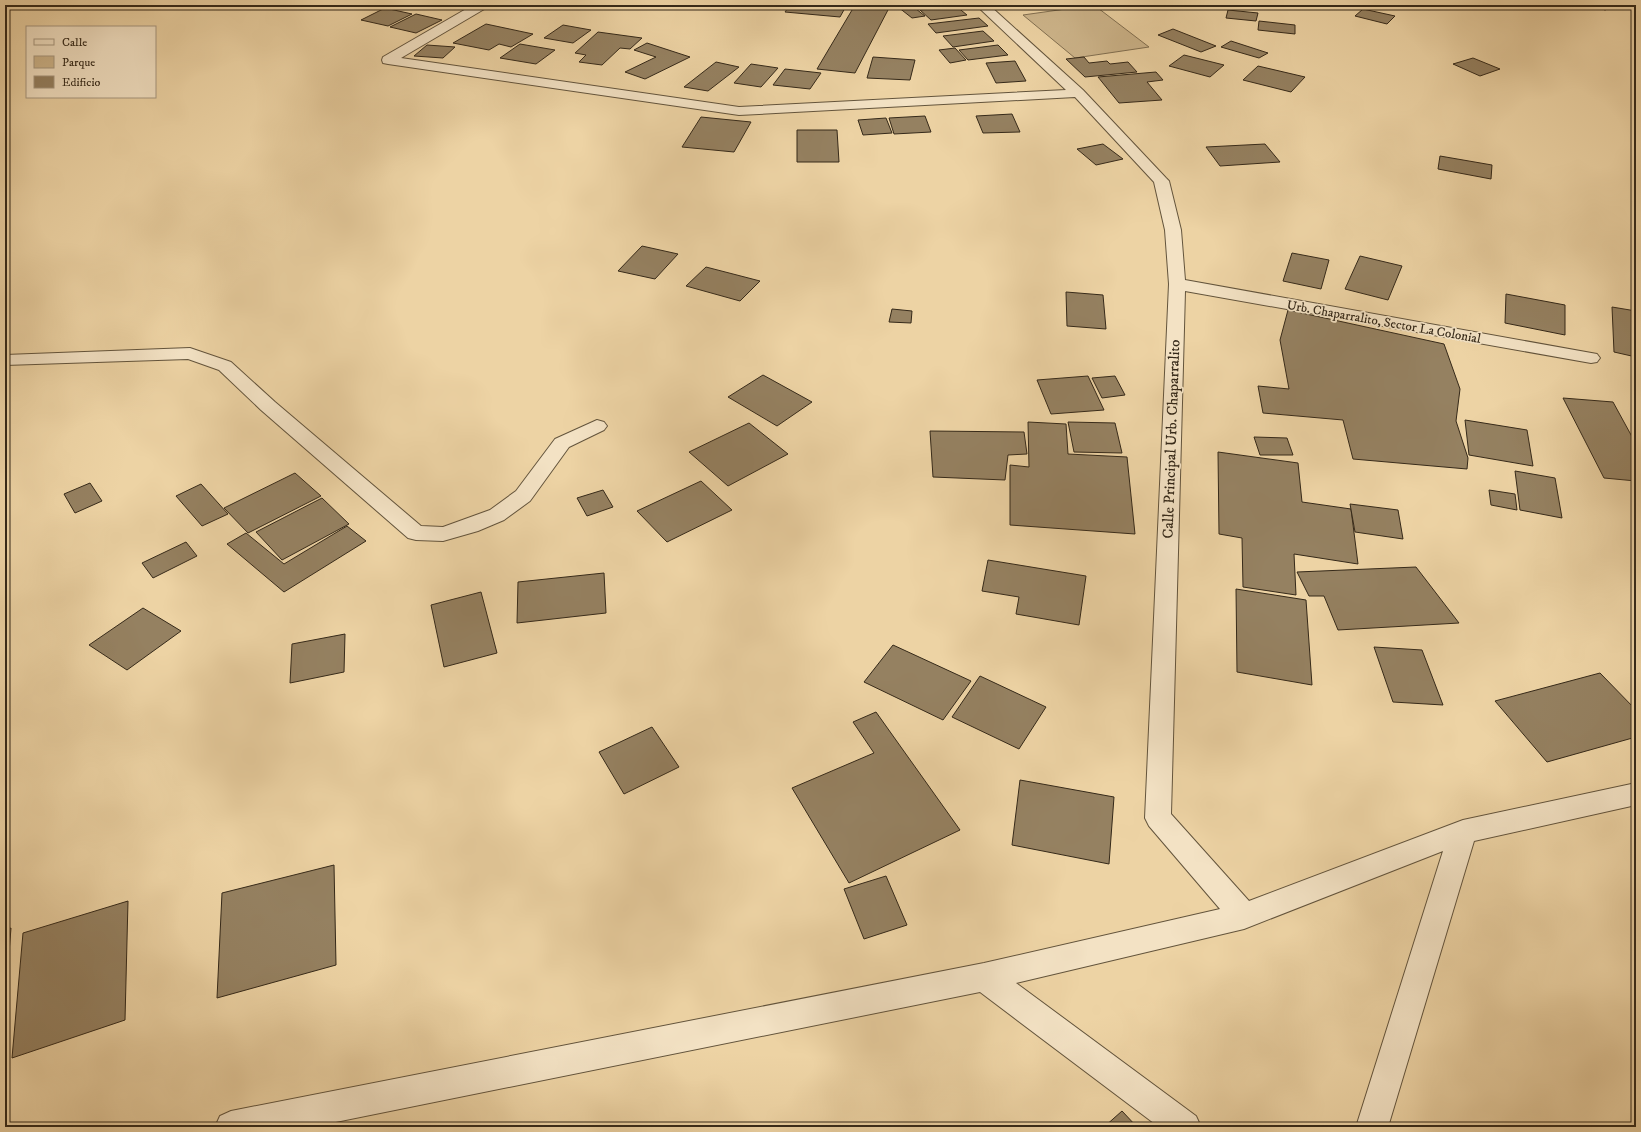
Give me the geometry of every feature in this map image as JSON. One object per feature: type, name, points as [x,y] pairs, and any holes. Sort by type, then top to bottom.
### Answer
[{"type":"street","points":[[482,5],[388,60],[739,111],[1078,93]]},
{"type":"street","name":"Calle Principal Urb. Chaparralito","points":[[982,5],[1078,93],[1161,181],[1173,230],[1177,284],[1158,818],[1244,916]]},
{"type":"street","name":"Urb. Chaparralito, Sector La Colonial","points":[[1177,284],[1591,358]]},
{"type":"street","points":[[5,360],[190,353],[225,366],[268,406],[416,533],[443,534],[470,526],[497,515],[523,496],[562,443],[597,426]]},
{"type":"street","points":[[231,1127],[984,978],[1244,916],[1463,832],[1636,794]]},
{"type":"street","points":[[1372,1127],[1463,832]]},
{"type":"street","points":[[984,978],[1185,1127]]},
{"type":"green space","points":[[1094,5],[1149,47],[1075,58],[1023,15]]},
{"type":"building","points":[[790,5],[845,8],[840,17],[785,12]]},
{"type":"building","points":[[855,5],[889,8],[855,73],[817,69]]},
{"type":"building","points":[[911,5],[925,16],[912,18],[898,7]]},
{"type":"building","points":[[1591,5],[1608,5],[1613,7],[1605,10]]},
{"type":"building","points":[[956,6],[967,15],[931,20],[920,10]]},
{"type":"building","points":[[385,8],[412,14],[388,26],[361,20]]},
{"type":"building","points":[[1363,9],[1395,16],[1387,24],[1355,16]]},
{"type":"building","points":[[1228,10],[1258,13],[1256,21],[1226,18]]},
{"type":"building","points":[[416,14],[442,20],[416,33],[390,27]]},
{"type":"building","points":[[979,18],[988,26],[936,33],[928,24]]},
{"type":"building","points":[[1259,21],[1295,25],[1295,34],[1258,30]]},
{"type":"building","points":[[486,24],[533,34],[511,47],[499,44],[489,50],[453,43]]},
{"type":"building","points":[[563,25],[591,30],[573,43],[544,38]]},
{"type":"building","points":[[1173,29],[1216,46],[1201,52],[1158,35]]},
{"type":"building","points":[[983,31],[994,41],[953,47],[943,36]]},
{"type":"building","points":[[598,32],[642,38],[630,49],[620,48],[602,65],[579,62],[586,55],[575,53]]},
{"type":"building","points":[[1231,41],[1268,53],[1259,58],[1221,47]]},
{"type":"building","points":[[647,43],[690,57],[645,79],[625,72],[656,57],[634,50]]},
{"type":"building","points":[[520,44],[555,50],[536,64],[500,58]]},
{"type":"building","points":[[427,45],[455,47],[443,58],[414,56]]},
{"type":"building","points":[[998,45],[1008,55],[968,60],[959,50]]},
{"type":"building","points":[[955,48],[966,60],[950,63],[939,50]]},
{"type":"building","points":[[1184,55],[1224,65],[1210,77],[1169,66]]},
{"type":"building","points":[[873,57],[915,60],[910,80],[867,78]]},
{"type":"building","points":[[1084,57],[1089,63],[1107,61],[1110,64],[1128,62],[1137,72],[1085,77],[1066,59]]},
{"type":"building","points":[[1473,58],[1500,69],[1480,76],[1453,64]]},
{"type":"building","points":[[1015,61],[1026,81],[996,83],[986,63]]},
{"type":"building","points":[[716,62],[739,67],[708,91],[684,87]]},
{"type":"building","points":[[751,64],[778,68],[761,87],[734,83]]},
{"type":"building","points":[[1258,66],[1305,77],[1291,92],[1243,80]]},
{"type":"building","points":[[785,69],[821,73],[810,89],[773,85]]},
{"type":"building","points":[[1156,72],[1163,80],[1147,82],[1162,100],[1119,103],[1098,77]]},
{"type":"building","points":[[1012,114],[1020,132],[983,133],[976,116]]},
{"type":"building","points":[[925,116],[931,132],[894,134],[889,118]]},
{"type":"building","points":[[701,117],[751,122],[734,152],[682,147]]},
{"type":"building","points":[[886,118],[892,133],[863,135],[858,120]]},
{"type":"building","points":[[797,130],[837,130],[839,162],[797,162]]},
{"type":"building","points":[[1103,144],[1123,159],[1096,165],[1077,149]]},
{"type":"building","points":[[1265,144],[1280,162],[1220,166],[1206,147]]},
{"type":"building","points":[[1440,156],[1492,165],[1491,179],[1438,169]]},
{"type":"building","points":[[642,246],[678,254],[655,279],[618,271]]},
{"type":"building","points":[[1292,253],[1329,260],[1321,289],[1283,281]]},
{"type":"building","points":[[1360,256],[1402,266],[1388,300],[1345,289]]},
{"type":"building","points":[[706,267],[760,281],[740,301],[686,286]]},
{"type":"building","points":[[1066,292],[1103,295],[1106,329],[1067,326]]},
{"type":"building","points":[[1506,294],[1565,305],[1565,335],[1505,323]]},
{"type":"building","points":[[1612,307],[1636,311],[1636,357],[1614,352]]},
{"type":"building","points":[[892,309],[912,311],[911,323],[889,322]]},
{"type":"building","points":[[1288,310],[1444,344],[1460,389],[1456,421],[1468,458],[1467,469],[1353,459],[1343,420],[1263,413],[1258,386],[1289,389],[1280,340]]},
{"type":"building","points":[[763,375],[812,402],[777,426],[728,397]]},
{"type":"building","points":[[1088,376],[1104,410],[1051,414],[1037,380]]},
{"type":"building","points":[[1115,376],[1125,395],[1102,398],[1092,378]]},
{"type":"building","points":[[1563,398],[1613,402],[1636,444],[1636,481],[1604,478]]},
{"type":"building","points":[[1465,420],[1527,430],[1533,466],[1469,455]]},
{"type":"building","points":[[1028,422],[1066,424],[1068,454],[1127,457],[1135,534],[1010,525],[1010,465],[1029,467]]},
{"type":"building","points":[[1068,422],[1115,423],[1122,453],[1074,452]]},
{"type":"building","points":[[749,423],[788,454],[728,486],[689,452]]},
{"type":"building","points":[[930,431],[1024,432],[1027,454],[1008,455],[1005,480],[933,477]]},
{"type":"building","points":[[1254,437],[1287,438],[1293,455],[1260,455]]},
{"type":"building","points":[[1218,452],[1298,463],[1302,502],[1351,509],[1358,564],[1294,554],[1296,595],[1243,587],[1242,538],[1219,534]]},
{"type":"building","points":[[1515,471],[1555,478],[1562,518],[1520,510]]},
{"type":"building","points":[[295,473],[321,496],[248,533],[224,508]]},
{"type":"building","points":[[701,481],[732,510],[667,542],[637,511]]},
{"type":"building","points":[[90,483],[102,501],[75,513],[64,494]]},
{"type":"building","points":[[201,484],[228,514],[202,526],[176,496]]},
{"type":"building","points":[[603,490],[613,507],[587,516],[577,498]]},
{"type":"building","points":[[1489,490],[1515,494],[1517,510],[1491,505]]},
{"type":"building","points":[[322,498],[349,524],[282,560],[256,532]]},
{"type":"building","points":[[1350,504],[1398,510],[1403,539],[1355,532]]},
{"type":"building","points":[[347,526],[366,541],[284,592],[227,544],[246,533],[284,564]]},
{"type":"building","points":[[186,542],[197,556],[153,578],[142,563]]},
{"type":"building","points":[[988,560],[1086,576],[1079,625],[1016,614],[1019,597],[982,591]]},
{"type":"building","points":[[1416,567],[1459,623],[1338,630],[1324,596],[1309,596],[1297,572]]},
{"type":"building","points":[[604,573],[606,613],[517,623],[518,582]]},
{"type":"building","points":[[1236,589],[1306,600],[1312,685],[1237,672]]},
{"type":"building","points":[[481,592],[497,653],[444,667],[431,605]]},
{"type":"building","points":[[143,608],[181,631],[127,670],[89,645]]},
{"type":"building","points":[[345,634],[344,672],[290,683],[292,644]]},
{"type":"building","points":[[893,645],[971,681],[943,720],[864,682]]},
{"type":"building","points":[[1374,647],[1422,650],[1443,705],[1393,702]]},
{"type":"building","points":[[1600,673],[1636,710],[1636,737],[1547,762],[1495,701]]},
{"type":"building","points":[[980,676],[1046,707],[1019,749],[952,717]]},
{"type":"building","points":[[876,712],[960,830],[849,883],[792,788],[874,753],[853,722]]},
{"type":"building","points":[[652,727],[679,767],[624,794],[599,752]]},
{"type":"building","points":[[1020,780],[1114,797],[1109,864],[1012,845]]},
{"type":"building","points":[[334,865],[336,965],[217,998],[222,893]]},
{"type":"building","points":[[886,876],[907,925],[864,939],[844,889]]},
{"type":"building","points":[[128,901],[125,1020],[12,1058],[23,933]]},
{"type":"building","points":[[11,928],[5,1003],[5,930]]},
{"type":"building","points":[[1122,1111],[1137,1127],[1104,1127]]}]
